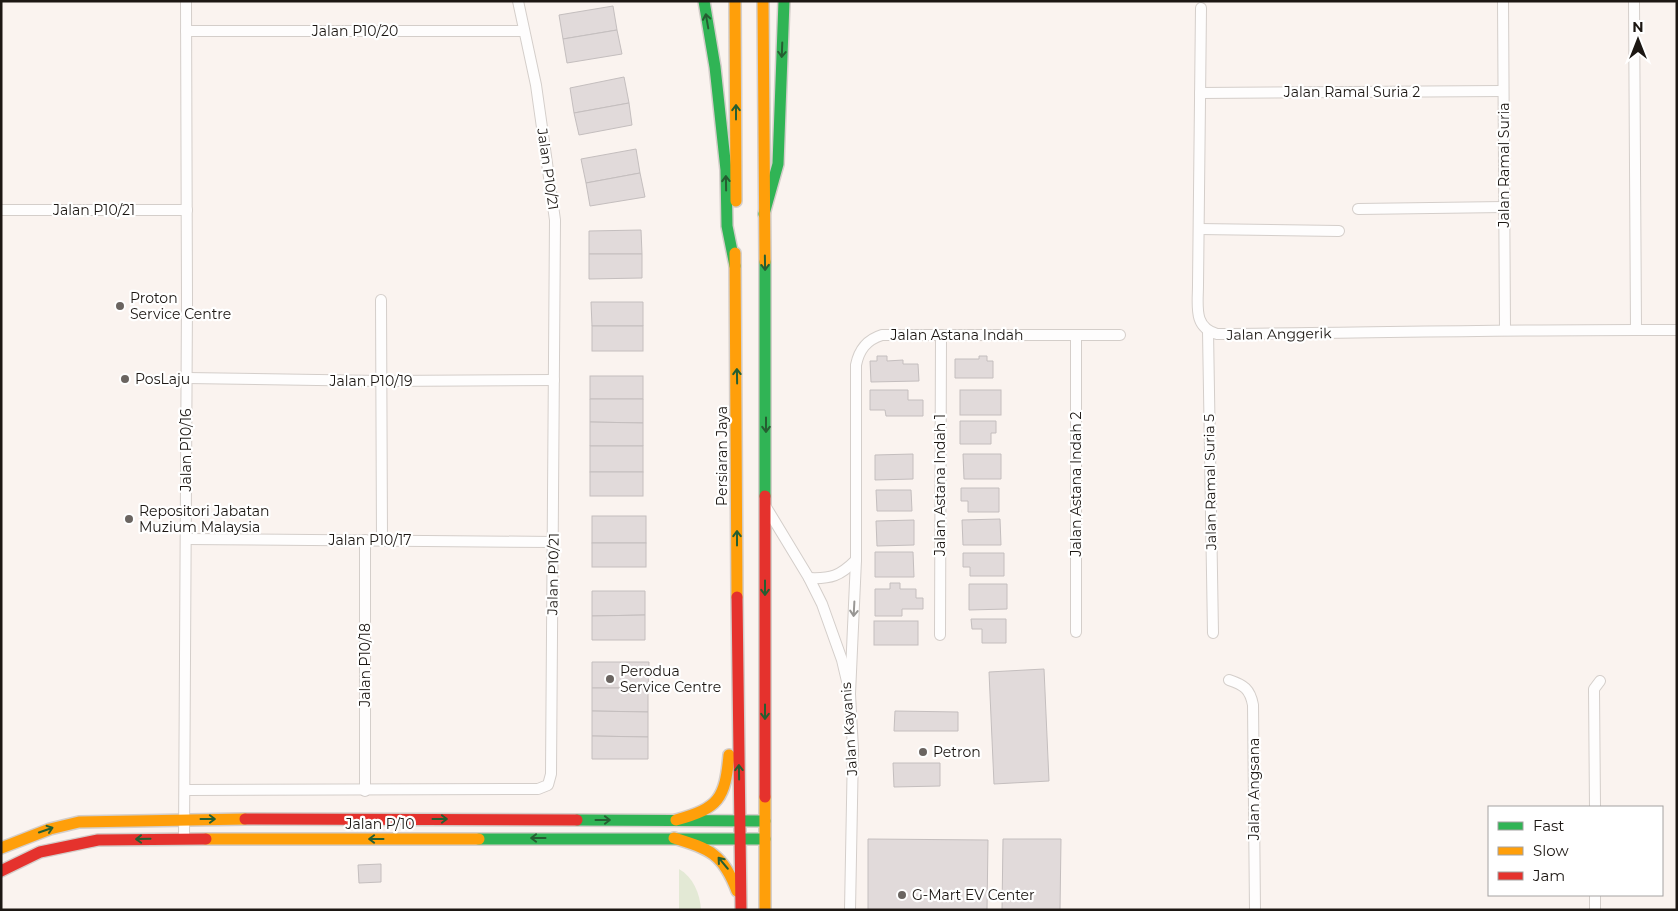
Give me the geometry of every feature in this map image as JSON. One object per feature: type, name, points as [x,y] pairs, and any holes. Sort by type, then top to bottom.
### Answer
[{"type":"main road","points":[[704,1],[715,67],[726,170],[727,226],[736,266]]},
{"type":"main road","name":"Persiaran Jaya","points":[[735,1],[738,460],[737,645],[740,909]]},
{"type":"main road","points":[[763,1],[766,506],[765,910]]},
{"type":"main road","points":[[764,214],[778,164],[784,1]]},
{"type":"main road","points":[[676,820],[709,809],[720,800],[727,783],[737,645]]},
{"type":"main road","name":"Jalan P/10","points":[[1,848],[50,828],[79,822],[184,819],[765,821]]},
{"type":"main road","name":"Jalan P/10","points":[[1,871],[40,852],[98,840],[184,838],[765,839]]},
{"type":"main road","points":[[674,838],[704,847],[721,860],[728,868],[733,879],[740,909]]},
{"type":"street","name":"Jalan P10/16","points":[[184,838],[187,378],[186,1]]},
{"type":"street","name":"Jalan P10/21","points":[[185,790],[364,791],[538,789],[548,785],[551,774],[554,542],[555,220],[536,85],[518,1]]},
{"type":"street","name":"Jalan Ramal Suria","points":[[1503,1],[1505,329]]},
{"type":"street","points":[[1634,1],[1636,330]]},
{"type":"street","name":"Jalan Anggerik","points":[[1201,8],[1199,316],[1201,325],[1208,331],[1217,334],[1394,333],[1505,329],[1677,330]]},
{"type":"street","name":"Jalan P10/20","points":[[186,31],[524,31]]},
{"type":"street","name":"Jalan Ramal Suria 2","points":[[1200,92],[1504,91]]},
{"type":"street","points":[[1358,209],[1504,207]]},
{"type":"street","name":"Jalan P10/21","points":[[1,210],[187,210]]},
{"type":"street","points":[[1199,229],[1339,231]]},
{"type":"street","points":[[381,300],[382,540]]},
{"type":"street","name":"Jalan Ramal Suria 5","points":[[1208,331],[1213,633]]},
{"type":"street","name":"Jalan Astana Indah","points":[[850,694],[856,560],[856,365],[862,348],[869,341],[882,335],[1120,335]]},
{"type":"street","name":"Jalan Astana Indah 1","points":[[940,634],[941,335]]},
{"type":"street","name":"Jalan Astana Indah 2","points":[[1076,335],[1076,632]]},
{"type":"street","name":"Jalan P10/19","points":[[187,378],[381,381],[554,380]]},
{"type":"street","name":"Jalan Kayanis","points":[[766,506],[809,578],[822,604],[842,660],[850,694],[853,749],[850,910]]},
{"type":"street","name":"Jalan P10/17","points":[[186,539],[554,542]]},
{"type":"street","name":"Jalan P10/18","points":[[364,540],[364,791]]},
{"type":"street","points":[[809,578],[824,578],[837,575],[856,560]]},
{"type":"street","name":"Jalan Angsana","points":[[1229,680],[1246,688],[1252,695],[1255,910]]},
{"type":"street","points":[[1595,806],[1594,690],[1600,681]]},
{"type":"street","points":[[1595,896],[1595,910]]},
{"type":"green space","points":[[679,869],[688,876],[695,886],[701,910],[679,910]]},
{"type":"building","points":[[613,6],[617,30],[563,39],[559,15]]},
{"type":"building","points":[[617,30],[622,54],[567,63],[563,39]]},
{"type":"building","points":[[624,77],[629,103],[574,113],[570,88]]},
{"type":"building","points":[[629,103],[632,125],[579,135],[574,113]]},
{"type":"building","points":[[636,149],[640,173],[586,183],[581,159]]},
{"type":"building","points":[[640,173],[645,197],[590,206],[586,183]]},
{"type":"building","points":[[641,230],[642,254],[589,254],[589,231]]},
{"type":"building","points":[[589,254],[642,254],[642,278],[589,279]]},
{"type":"building","points":[[591,302],[643,302],[643,326],[592,326]]},
{"type":"building","points":[[592,326],[643,326],[643,351],[592,351]]},
{"type":"building","points":[[877,356],[887,356],[887,361],[903,360],[903,364],[918,364],[919,381],[871,382],[870,361],[877,361]]},
{"type":"building","points":[[979,356],[987,356],[987,361],[993,361],[993,378],[955,378],[955,359],[979,359]]},
{"type":"building","points":[[590,376],[643,376],[643,399],[590,399]]},
{"type":"building","points":[[870,390],[908,390],[908,400],[923,400],[923,416],[886,416],[885,410],[870,410]]},
{"type":"building","points":[[960,390],[1001,390],[1001,415],[960,415]]},
{"type":"building","points":[[590,399],[643,399],[643,423],[590,422]]},
{"type":"building","points":[[960,421],[996,421],[996,433],[991,433],[991,444],[960,444]]},
{"type":"building","points":[[590,422],[643,423],[643,446],[590,446]]},
{"type":"building","points":[[590,446],[643,446],[643,472],[590,472]]},
{"type":"building","points":[[913,454],[913,479],[875,480],[875,455]]},
{"type":"building","points":[[963,454],[1001,454],[1001,479],[964,479]]},
{"type":"building","points":[[590,472],[643,472],[643,496],[590,496]]},
{"type":"building","points":[[961,488],[999,488],[999,512],[968,512],[968,501],[961,501]]},
{"type":"building","points":[[876,490],[911,490],[912,511],[877,511]]},
{"type":"building","points":[[592,516],[646,516],[646,543],[592,543]]},
{"type":"building","points":[[1000,519],[1001,545],[963,545],[962,520]]},
{"type":"building","points":[[914,520],[914,545],[877,546],[876,521]]},
{"type":"building","points":[[592,543],[646,543],[646,567],[592,567]]},
{"type":"building","points":[[875,552],[913,552],[914,577],[875,577]]},
{"type":"building","points":[[963,553],[1004,553],[1004,576],[970,576],[970,567],[963,567]]},
{"type":"building","points":[[890,583],[900,583],[900,589],[916,589],[916,598],[923,598],[923,609],[902,609],[902,616],[875,616],[875,589],[890,589]]},
{"type":"building","points":[[969,584],[1007,584],[1007,609],[969,610]]},
{"type":"building","points":[[592,591],[645,591],[645,615],[592,616]]},
{"type":"building","points":[[645,615],[645,640],[592,640],[592,616]]},
{"type":"building","points":[[971,619],[1006,619],[1006,643],[982,643],[982,629],[972,629]]},
{"type":"building","points":[[874,621],[918,621],[918,645],[874,645]]},
{"type":"building","points":[[592,662],[649,662],[648,688],[592,688]]},
{"type":"building","points":[[1044,669],[1049,781],[994,784],[989,672]]},
{"type":"building","points":[[592,688],[648,688],[648,712],[592,711]]},
{"type":"building","points":[[592,711],[648,712],[648,737],[592,736]]},
{"type":"building","points":[[895,711],[958,712],[958,731],[894,731]]},
{"type":"building","points":[[592,736],[648,737],[648,759],[592,759]]},
{"type":"building","points":[[893,763],[940,763],[940,786],[894,787]]},
{"type":"building","points":[[868,839],[988,840],[987,910],[868,910]]},
{"type":"building","points":[[1003,839],[1061,839],[1060,910],[1002,910]]},
{"type":"building","points":[[381,864],[381,882],[359,883],[358,865]]},
{"type":"traffic: fast","points":[[704,1],[715,67],[726,170],[727,226],[735,266]]},
{"type":"traffic: fast","points":[[764,214],[778,164],[784,1]]},
{"type":"traffic: fast","points":[[765,262],[765,496]]},
{"type":"traffic: fast","points":[[577,820],[765,821]]},
{"type":"traffic: fast","points":[[479,839],[765,839]]},
{"type":"traffic: slow","points":[[735,1],[736,201]]},
{"type":"traffic: slow","points":[[763,1],[765,262]]},
{"type":"traffic: slow","points":[[735,253],[737,597]]},
{"type":"traffic: slow","points":[[676,820],[702,811],[717,800],[725,782],[729,755]]},
{"type":"traffic: slow","points":[[765,797],[765,910]]},
{"type":"traffic: slow","points":[[1,848],[50,829],[79,822],[245,819]]},
{"type":"traffic: slow","points":[[674,838],[697,846],[714,855],[726,869],[737,891]]},
{"type":"traffic: slow","points":[[206,839],[479,839]]},
{"type":"traffic: jam","points":[[765,496],[765,797]]},
{"type":"traffic: jam","points":[[737,597],[741,910]]},
{"type":"traffic: jam","points":[[245,819],[577,820]]},
{"type":"traffic: jam","points":[[1,871],[40,852],[98,840],[206,839]]},
{"type":"place","name":"Proton Service Centre","points":[[120,306]]},
{"type":"place","name":"PosLaju","points":[[125,379]]},
{"type":"place","name":"Repositori Jabatan Muzium Malaysia","points":[[129,519]]},
{"type":"place","name":"Perodua Service Centre","points":[[610,679]]},
{"type":"place","name":"Petron","points":[[923,752]]},
{"type":"place","name":"G-Mart EV Center","points":[[902,895]]}]
